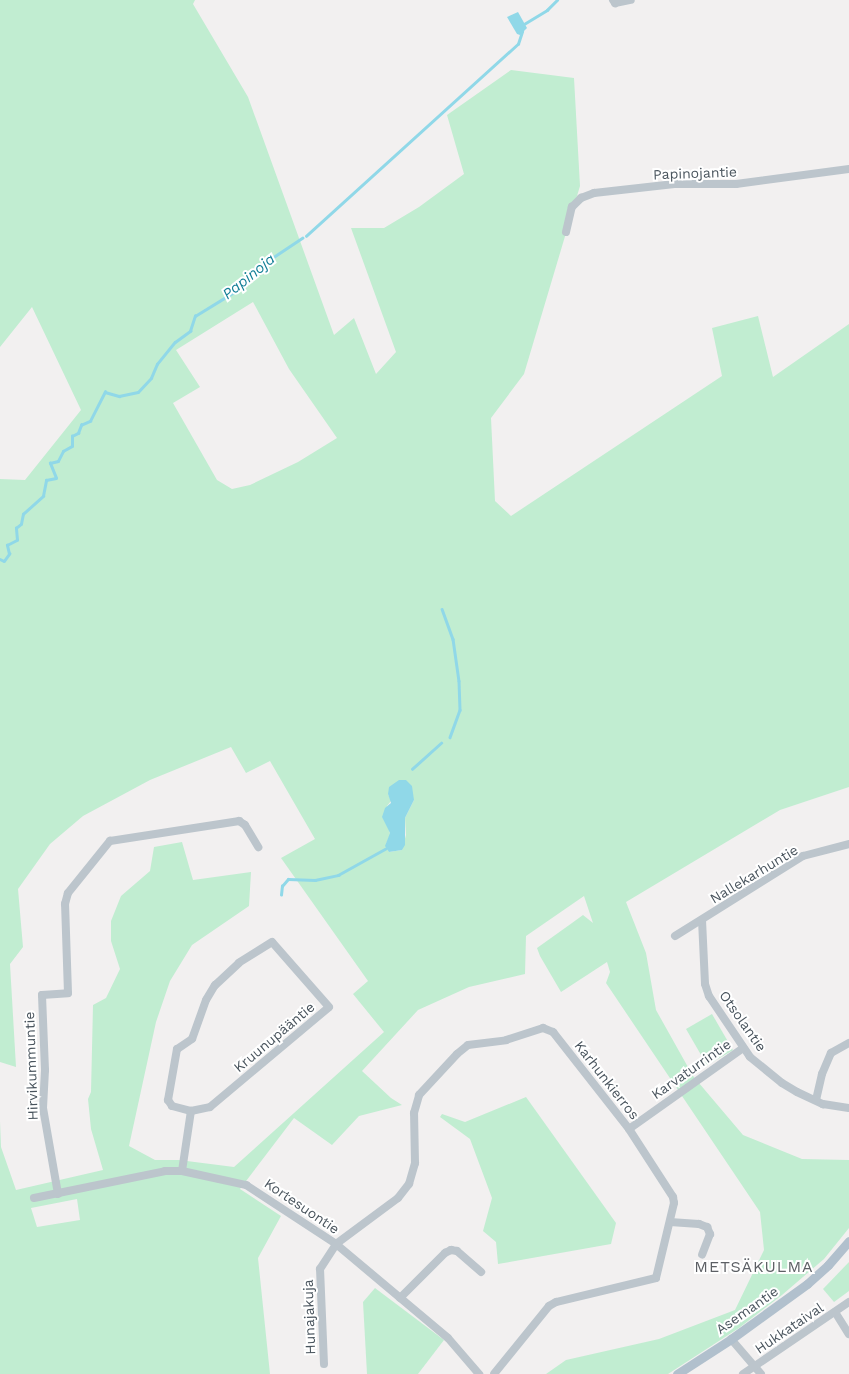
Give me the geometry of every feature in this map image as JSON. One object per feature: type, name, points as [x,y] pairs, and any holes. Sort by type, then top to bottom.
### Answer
[{"type":"main road","name":"Asemantie","points":[[677,1374],[732,1339],[807,1284],[828,1265],[849,1241]]},
{"type":"street","points":[[613,0],[615,3],[630,0]]},
{"type":"street","name":"Papinojantie","points":[[566,232],[572,207],[582,198],[594,193],[674,184],[736,184],[849,169]]},
{"type":"street","name":"Hirvikummuntie","points":[[58,1194],[43,1108],[45,1070],[42,995],[68,993],[65,904],[68,893],[110,841],[239,821],[245,825],[258,847]]},
{"type":"street","name":"Nallekarhuntie","points":[[675,936],[803,856],[849,844]]},
{"type":"street","name":"Otsolantie","points":[[702,920],[705,984],[709,996],[750,1057],[782,1083],[823,1104],[849,1108]]},
{"type":"street","name":"Kruunupääntie","points":[[272,942],[329,1007],[210,1107],[191,1111],[172,1106],[168,1100],[177,1049],[189,1044],[206,1000],[215,985],[239,963],[272,942]]},
{"type":"street","name":"Karhunkierros","points":[[336,1244],[398,1198],[410,1184],[415,1163],[415,1103],[419,1095],[457,1054],[468,1045],[506,1040],[543,1028],[548,1030],[564,1045],[629,1129],[673,1197],[670,1222],[656,1278],[556,1302],[549,1306],[494,1374]]},
{"type":"street","points":[[816,1100],[822,1074],[831,1053],[849,1043]]},
{"type":"street","name":"Karvaturrintie","points":[[629,1129],[743,1048]]},
{"type":"street","points":[[182,1171],[191,1111]]},
{"type":"street","name":"Kortesuontie","points":[[34,1198],[166,1171],[182,1171],[253,1188],[336,1244],[448,1338],[479,1374]]},
{"type":"street","points":[[670,1222],[699,1224],[707,1227],[710,1234],[702,1255]]},
{"type":"street","name":"Hunajakuja","points":[[324,1364],[320,1269],[336,1244]]},
{"type":"street","points":[[400,1298],[445,1252],[451,1250],[457,1251],[481,1272]]},
{"type":"street","name":"Hukkataival","points":[[743,1374],[849,1302]]},
{"type":"street","points":[[835,1312],[849,1334]]},
{"type":"street","points":[[732,1339],[761,1374]]},
{"type":"green space","points":[[0,0],[195,0],[193,4],[248,97],[334,335],[354,318],[376,374],[396,352],[351,228],[384,228],[419,207],[464,174],[447,115],[511,70],[574,78],[580,186],[524,374],[491,418],[495,501],[511,516],[722,376],[712,328],[758,316],[773,377],[849,324],[849,787],[780,810],[626,902],[646,953],[656,1010],[693,1076],[743,1135],[802,1159],[849,1160],[849,1228],[824,1259],[739,1328],[668,1374],[546,1374],[566,1360],[659,1339],[735,1310],[764,1250],[760,1212],[606,983],[610,972],[607,962],[561,992],[540,956],[537,948],[583,915],[593,923],[584,896],[526,936],[525,974],[469,987],[418,1010],[362,1071],[391,1098],[402,1105],[359,1116],[332,1145],[294,1118],[240,1189],[281,1216],[258,1258],[270,1374],[0,1374],[0,1121],[1,1147],[16,1190],[103,1170],[91,1129],[88,1099],[91,1092],[93,1005],[106,998],[120,969],[111,941],[111,921],[121,896],[150,871],[154,847],[182,842],[193,880],[251,872],[249,906],[192,945],[170,981],[156,1022],[129,1146],[155,1160],[179,1160],[234,1167],[384,1032],[353,994],[368,981],[281,858],[315,839],[270,761],[246,773],[231,747],[150,780],[83,816],[50,844],[18,889],[23,947],[10,964],[16,1067],[0,1062],[0,479],[25,480],[81,410],[32,307],[0,347]],"holes":[[[253,302],[289,369],[337,438],[298,462],[250,485],[232,489],[217,480],[173,403],[200,387],[176,350]],[[388,794],[414,800],[405,818],[406,835],[402,850],[389,852],[386,844],[390,835],[387,806],[391,801]],[[77,1199],[80,1220],[37,1227],[31,1208]]]},
{"type":"green space","points":[[712,1014],[733,1050],[707,1065],[686,1029]]},
{"type":"green space","points":[[526,1097],[616,1223],[611,1244],[498,1264],[496,1242],[483,1231],[492,1198],[470,1139],[440,1117],[442,1114],[465,1122]]},
{"type":"green space","points":[[849,1262],[849,1291],[834,1302],[823,1289]]},
{"type":"green space","points":[[375,1288],[444,1340],[418,1374],[367,1374],[363,1302]]},
{"type":"water","points":[[518,12],[527,28],[520,35],[517,34],[507,17]]},
{"type":"water","points":[[399,780],[406,780],[412,786],[414,800],[405,818],[405,845],[402,850],[389,852],[385,846],[390,833],[382,817],[385,808],[391,803],[388,794],[389,787]]},
{"type":"waterway","name":"Papinoja","points":[[524,24],[547,10],[557,0]]},
{"type":"waterway","name":"Papinoja","points":[[306,236],[518,44],[522,32]]},
{"type":"waterway","name":"Papinoja","points":[[0,559],[4,561],[9,554],[7,545],[17,540],[16,528],[21,524],[23,514],[43,496],[46,480],[56,478],[50,463],[58,461],[63,451],[72,446],[72,436],[78,433],[81,425],[90,421],[105,392],[119,396],[138,392],[151,378],[157,364],[175,342],[190,331],[195,316],[234,292],[254,270],[302,238]]},
{"type":"waterway","points":[[442,609],[453,639],[459,681],[460,710],[450,737]]},
{"type":"waterway","points":[[412,769],[441,743]]},
{"type":"waterway","points":[[281,895],[282,886],[288,879],[315,880],[338,875],[385,849]]},
{"type":"district","name":"METSÄKULMA","points":[[754,1267]]}]
